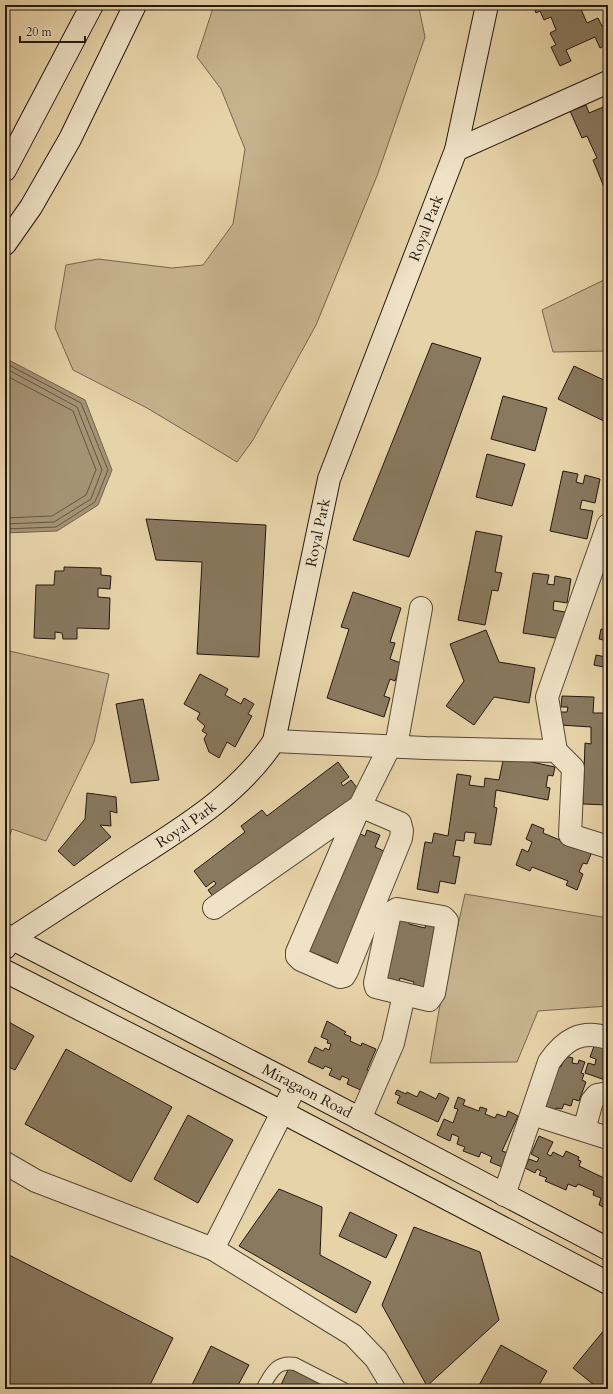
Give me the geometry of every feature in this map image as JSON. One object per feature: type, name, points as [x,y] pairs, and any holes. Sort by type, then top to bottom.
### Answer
[{"type":"street","points":[[5,170],[92,5]]},
{"type":"street","points":[[5,244],[31,207],[70,139],[135,5]]},
{"type":"street","name":"Royal Park","points":[[7,941],[191,822],[234,788],[260,762],[274,740],[329,479],[456,150],[487,5]]},
{"type":"street","points":[[456,150],[608,82]]},
{"type":"street","points":[[608,525],[547,697],[556,751],[573,768],[570,835],[608,847]]},
{"type":"street","points":[[360,806],[400,823],[402,838],[347,971],[344,976],[340,976],[301,960],[297,956],[297,952],[360,806],[393,746],[420,608]]},
{"type":"street","points":[[274,740],[393,746],[556,751]]},
{"type":"street","points":[[214,908],[360,806]]},
{"type":"street","name":"Miragaon Road","points":[[7,941],[296,1085],[608,1249]]},
{"type":"street","name":"Miragaon Road","points":[[5,971],[282,1112],[608,1283]]},
{"type":"street","points":[[360,1119],[393,1044],[404,995]]},
{"type":"street","points":[[504,1194],[549,1062],[558,1049],[570,1040],[584,1035],[595,1034],[608,1038]]},
{"type":"street","points":[[213,1249],[296,1085]]},
{"type":"street","points":[[584,1130],[592,1101],[597,1095],[608,1093]]},
{"type":"street","points":[[532,1114],[608,1138]]},
{"type":"street","points":[[5,1163],[36,1181],[213,1249],[353,1335],[376,1359],[394,1389]]},
{"type":"lane","points":[[262,1389],[272,1371],[281,1364],[287,1363],[295,1364],[344,1389]]},
{"type":"shaded area","points":[[214,5],[416,5],[419,8],[425,37],[377,176],[316,325],[253,440],[237,462],[147,408],[73,370],[55,328],[66,265],[98,259],[172,268],[203,265],[233,224],[245,149],[221,89],[197,57]]},
{"type":"shaded area","points":[[608,278],[608,351],[553,352],[542,310]]},
{"type":"shaded area","points":[[5,650],[109,674],[94,742],[46,841],[12,829],[5,849]]},
{"type":"shaded area","points":[[465,894],[608,918],[608,1006],[538,1011],[517,1062],[430,1063],[439,1010]]},
{"type":"water","points":[[5,358],[85,400],[112,470],[98,505],[57,531],[5,533]]},
{"type":"building","points":[[533,5],[585,5],[580,7],[587,23],[598,18],[602,26],[606,24],[608,29],[608,44],[600,48],[595,37],[566,50],[571,61],[560,66],[551,47],[556,45],[550,33],[556,30],[551,17],[544,20],[540,11],[536,13]]},
{"type":"building","points":[[586,105],[589,113],[608,105],[608,185],[604,187],[593,160],[597,158],[587,136],[582,138],[570,111]]},
{"type":"building","points":[[432,343],[481,358],[409,557],[353,540]]},
{"type":"building","points":[[574,366],[608,382],[608,423],[558,399]]},
{"type":"building","points":[[503,396],[547,408],[535,451],[491,439]]},
{"type":"building","points":[[487,454],[525,464],[512,506],[476,497]]},
{"type":"building","points":[[563,471],[578,474],[576,482],[583,484],[585,475],[600,479],[595,503],[582,500],[580,509],[593,511],[587,539],[550,531]]},
{"type":"building","points":[[146,519],[266,525],[259,657],[197,654],[202,562],[156,560]]},
{"type":"building","points":[[476,531],[502,536],[495,572],[502,573],[498,591],[492,590],[485,625],[458,620]]},
{"type":"building","points":[[64,567],[101,568],[101,575],[111,576],[110,589],[98,588],[98,597],[110,598],[109,629],[77,628],[77,639],[63,639],[62,633],[55,632],[55,639],[34,638],[36,585],[54,585],[55,571],[64,571]]},
{"type":"building","points":[[533,573],[549,575],[547,584],[554,585],[555,576],[571,579],[567,603],[554,601],[553,610],[565,612],[561,639],[523,633]]},
{"type":"building","points":[[353,592],[401,608],[390,642],[395,643],[390,659],[401,663],[395,681],[390,679],[384,696],[390,698],[384,717],[327,698],[349,629],[341,627]]},
{"type":"building","points":[[601,629],[608,630],[608,641],[599,639]]},
{"type":"building","points":[[486,630],[499,662],[535,668],[529,703],[494,697],[474,725],[446,706],[464,681],[450,644]]},
{"type":"building","points":[[608,649],[608,668],[594,665],[596,655],[606,657]]},
{"type":"building","points":[[200,674],[228,689],[225,695],[241,704],[244,698],[254,704],[248,714],[252,716],[235,747],[227,742],[219,758],[209,752],[204,739],[207,734],[202,731],[205,726],[197,719],[200,713],[184,704]]},
{"type":"building","points":[[562,696],[594,697],[593,713],[608,713],[608,805],[583,804],[585,743],[591,744],[591,727],[560,725],[561,712],[567,712],[568,707],[561,707]]},
{"type":"building","points":[[143,699],[159,780],[131,783],[116,704]]},
{"type":"building","points":[[504,756],[555,767],[553,776],[548,775],[546,787],[550,788],[548,800],[496,790],[494,807],[497,808],[491,845],[474,843],[476,833],[465,832],[464,841],[456,840],[453,856],[460,857],[455,884],[440,881],[438,893],[417,889],[425,842],[432,843],[434,833],[448,836],[457,774],[471,776],[469,785],[484,787],[485,778],[499,780]]},
{"type":"building","points":[[338,762],[349,777],[341,783],[343,786],[351,780],[361,793],[217,902],[208,890],[216,884],[214,881],[206,887],[194,871],[245,832],[241,826],[262,810],[267,816]]},
{"type":"building","points":[[87,793],[116,797],[117,813],[110,811],[111,826],[100,825],[111,837],[74,866],[58,851],[85,819]]},
{"type":"building","points":[[532,824],[544,829],[543,833],[579,848],[593,849],[587,864],[583,863],[579,872],[583,874],[577,890],[566,885],[568,881],[532,867],[530,871],[516,865],[522,849],[528,852],[532,842],[526,839]]},
{"type":"building","points":[[367,830],[380,835],[375,847],[386,852],[344,970],[329,964],[331,960],[311,952],[310,956],[302,952],[353,831],[365,836]]},
{"type":"building","points":[[395,915],[410,918],[409,924],[425,928],[426,922],[442,925],[429,992],[413,990],[414,982],[400,978],[398,986],[382,983]]},
{"type":"building","points":[[5,1020],[34,1036],[15,1070],[5,1065]]},
{"type":"building","points":[[327,1021],[346,1032],[344,1034],[351,1037],[350,1041],[361,1046],[362,1043],[376,1049],[367,1070],[372,1072],[363,1091],[347,1084],[349,1079],[342,1076],[340,1080],[329,1075],[332,1069],[325,1066],[323,1069],[308,1062],[315,1047],[323,1051],[325,1048],[329,1050],[331,1044],[327,1043],[328,1040],[321,1037]]},
{"type":"building","points":[[596,1041],[608,1044],[608,1081],[585,1073],[588,1063],[595,1065],[596,1059],[590,1057]]},
{"type":"building","points":[[66,1049],[172,1107],[131,1182],[25,1124]]},
{"type":"building","points":[[565,1056],[573,1058],[572,1063],[578,1064],[579,1060],[585,1062],[581,1073],[584,1074],[582,1080],[586,1082],[579,1101],[573,1099],[571,1106],[564,1104],[562,1109],[556,1108],[554,1113],[541,1109],[555,1064],[561,1067]]},
{"type":"building","points":[[397,1090],[406,1094],[407,1092],[417,1097],[420,1091],[436,1099],[439,1093],[449,1098],[438,1122],[397,1103],[400,1096],[395,1094]]},
{"type":"building","points":[[458,1097],[465,1100],[463,1105],[479,1111],[480,1107],[487,1109],[485,1114],[495,1118],[497,1114],[506,1117],[508,1111],[518,1116],[502,1151],[508,1153],[502,1167],[490,1162],[492,1157],[481,1152],[479,1157],[463,1151],[465,1147],[457,1144],[459,1137],[452,1134],[450,1141],[437,1135],[444,1119],[453,1123],[458,1109],[454,1108]]},
{"type":"building","points":[[188,1115],[233,1140],[198,1203],[154,1179]]},
{"type":"building","points":[[539,1136],[553,1142],[547,1154],[551,1156],[553,1152],[563,1157],[566,1151],[579,1157],[578,1160],[581,1161],[579,1166],[604,1178],[606,1173],[608,1174],[608,1209],[599,1205],[601,1198],[593,1195],[594,1191],[578,1184],[576,1187],[568,1184],[566,1190],[545,1181],[547,1178],[539,1175],[541,1171],[537,1169],[535,1173],[525,1168],[529,1159],[537,1162],[539,1158],[531,1154]]},
{"type":"building","points":[[279,1189],[322,1207],[320,1255],[371,1282],[356,1313],[239,1246]]},
{"type":"building","points":[[350,1212],[397,1235],[386,1258],[339,1236]]},
{"type":"building","points":[[414,1227],[480,1252],[499,1320],[427,1386],[382,1305]]},
{"type":"building","points":[[9,1255],[173,1338],[148,1389],[5,1389],[5,1263]]},
{"type":"building","points":[[605,1329],[608,1331],[608,1389],[599,1389],[573,1368]]},
{"type":"building","points":[[501,1345],[547,1371],[537,1389],[477,1389]]},
{"type":"building","points":[[211,1346],[249,1365],[236,1389],[190,1389]]},
{"type":"building","points":[[289,1368],[331,1389],[279,1389]]}]
